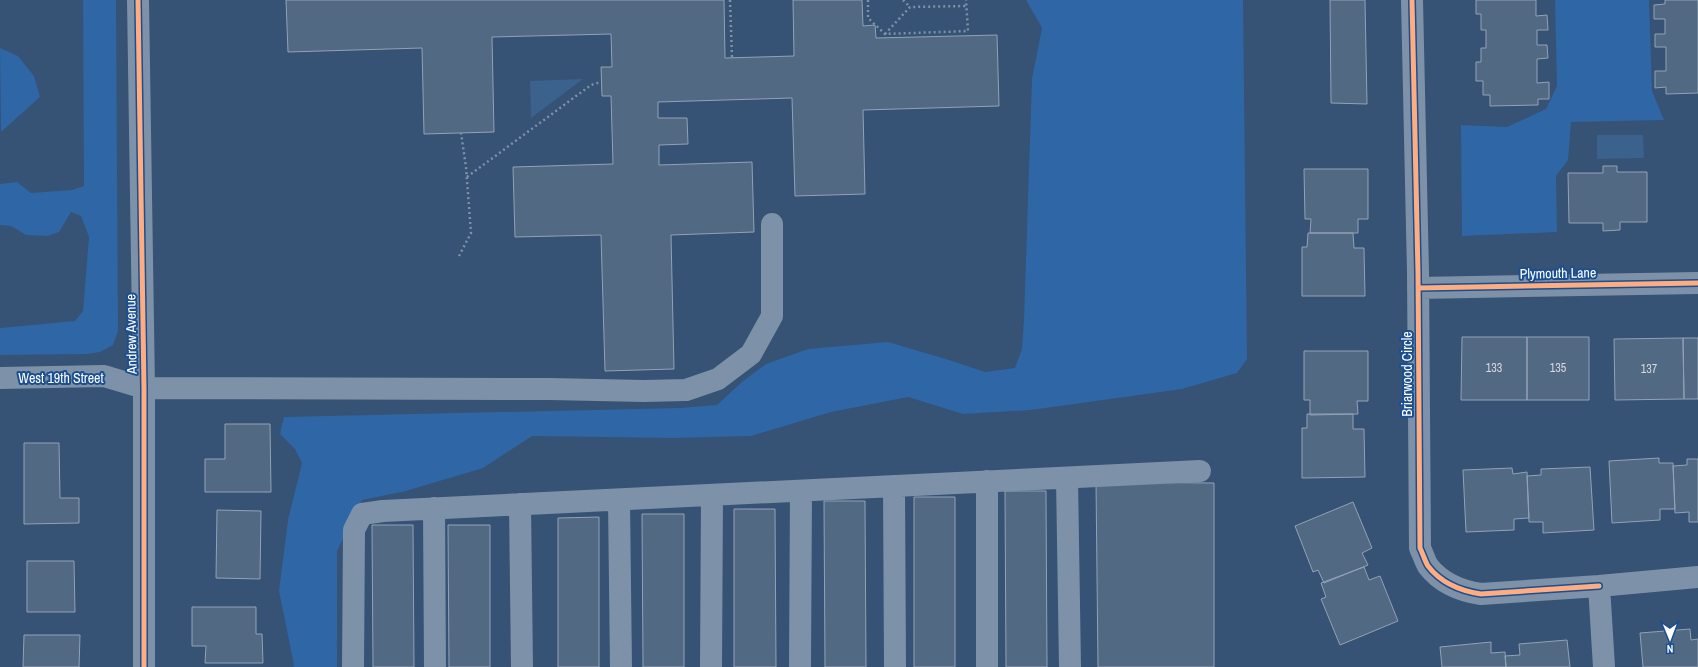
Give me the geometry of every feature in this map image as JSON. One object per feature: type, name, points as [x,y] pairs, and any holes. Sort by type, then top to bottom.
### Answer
[{"type":"street","name":"Andrew Avenue","points":[[138,0],[144,388],[144,667]]},
{"type":"street","name":"Briarwood Circle","points":[[1412,0],[1418,288],[1420,548],[1429,566],[1446,582],[1463,591],[1481,594],[1599,586],[1698,577]]},
{"type":"street","name":"West 19th Street","points":[[0,378],[104,376],[144,388],[542,389],[644,392],[686,390],[718,379],[751,354],[772,316],[772,224]]},
{"type":"street","name":"Plymouth Lane","points":[[1418,288],[1698,283]]},
{"type":"street","points":[[354,667],[354,530],[362,514],[383,511],[434,508],[1200,471]]},
{"type":"street","points":[[1067,478],[1070,667]]},
{"type":"street","points":[[987,481],[987,667]]},
{"type":"street","points":[[894,486],[895,667]]},
{"type":"street","points":[[800,667],[801,491]]},
{"type":"street","points":[[711,667],[712,495]]},
{"type":"street","points":[[619,500],[621,667]]},
{"type":"street","points":[[520,504],[522,667]]},
{"type":"street","points":[[434,508],[435,667]]},
{"type":"street","points":[[1599,586],[1604,667]]},
{"type":"path","points":[[730,0],[732,58]]},
{"type":"path","points":[[868,0],[868,18],[885,34],[968,31],[966,0]]},
{"type":"path","points":[[903,0],[910,7],[966,6]]},
{"type":"path","points":[[885,34],[910,7]]},
{"type":"path","points":[[467,177],[591,84],[601,82]]},
{"type":"path","points":[[459,256],[471,233],[467,177],[461,133]]},
{"type":"shaded area","points":[[83,0],[116,0],[118,331],[113,345],[100,352],[88,354],[0,355],[0,328],[75,321],[83,311],[89,237],[81,216],[71,212],[59,232],[48,236],[26,235],[11,226],[0,225],[0,184],[17,182],[31,193],[72,190],[84,186]]},
{"type":"shaded area","points":[[1026,0],[1243,0],[1247,359],[1237,373],[1182,389],[1031,410],[963,414],[908,397],[831,412],[751,436],[674,438],[532,436],[483,468],[406,491],[362,500],[337,551],[337,667],[293,667],[294,665],[279,591],[288,520],[302,463],[295,449],[280,434],[284,417],[679,408],[717,405],[743,381],[766,364],[808,349],[888,342],[985,372],[1015,368],[1022,349],[1024,319],[1032,79],[1042,28]]},
{"type":"shaded area","points":[[1555,0],[1649,0],[1652,91],[1664,120],[1571,122],[1568,160],[1556,176],[1557,232],[1462,236],[1461,125],[1507,127],[1546,109],[1557,86]]},
{"type":"shaded area","points":[[0,48],[18,56],[34,76],[40,97],[1,132]]},
{"type":"shaded area","points":[[583,79],[531,118],[530,81]]},
{"type":"shaded area","points":[[1597,135],[1643,135],[1644,158],[1597,159]]},
{"type":"building","points":[[286,0],[724,0],[725,58],[794,56],[793,0],[862,0],[863,26],[875,25],[876,38],[997,35],[999,106],[863,110],[865,194],[795,196],[792,98],[658,102],[658,118],[687,118],[688,144],[659,145],[659,165],[752,162],[754,232],[671,235],[674,369],[605,371],[601,235],[515,237],[513,167],[613,164],[611,96],[602,96],[601,67],[612,67],[611,34],[492,37],[494,132],[424,134],[422,48],[288,52]]},
{"type":"building","points":[[1330,0],[1365,0],[1367,104],[1331,103]]},
{"type":"building","points":[[1476,0],[1536,0],[1536,16],[1547,15],[1548,30],[1537,30],[1537,45],[1547,45],[1548,58],[1537,59],[1537,83],[1549,82],[1549,99],[1538,99],[1538,105],[1490,106],[1490,95],[1483,95],[1483,81],[1476,81],[1476,62],[1481,62],[1481,48],[1486,48],[1486,30],[1481,30],[1481,14],[1476,14]]},
{"type":"building","points":[[1665,0],[1698,0],[1698,93],[1666,94],[1666,87],[1655,88],[1655,71],[1666,71],[1666,47],[1655,47],[1655,34],[1665,34],[1665,19],[1654,19],[1654,5],[1665,4]]},
{"type":"building","points":[[1603,166],[1617,166],[1617,172],[1647,172],[1647,222],[1620,222],[1620,230],[1603,231],[1603,223],[1569,223],[1568,173],[1603,173]]},
{"type":"building","points":[[1304,169],[1368,169],[1368,219],[1358,219],[1358,233],[1310,233],[1311,219],[1305,219]]},
{"type":"building","points":[[1308,233],[1353,233],[1354,248],[1364,248],[1365,296],[1302,296],[1302,247],[1307,247]]},
{"type":"building","points":[[1462,337],[1527,337],[1527,400],[1461,400]]},
{"type":"building","points":[[1527,337],[1589,337],[1589,400],[1527,400]]},
{"type":"building","points":[[1683,338],[1698,338],[1698,399],[1684,399]]},
{"type":"building","points":[[1683,338],[1684,399],[1615,400],[1614,339]]},
{"type":"building","points":[[1304,351],[1368,351],[1368,401],[1357,401],[1358,414],[1310,415],[1310,400],[1304,400]]},
{"type":"building","points":[[1307,414],[1353,414],[1353,429],[1364,429],[1365,477],[1302,478],[1302,428],[1307,428]]},
{"type":"building","points":[[225,424],[270,424],[271,492],[205,492],[205,459],[225,459]]},
{"type":"building","points":[[24,443],[59,443],[60,498],[79,498],[79,523],[24,524]]},
{"type":"building","points":[[1659,458],[1659,463],[1673,463],[1675,509],[1660,509],[1660,520],[1612,523],[1609,461]]},
{"type":"building","points":[[1687,459],[1698,459],[1698,522],[1689,522],[1689,512],[1675,513],[1673,466],[1687,465]]},
{"type":"building","points":[[1590,467],[1594,530],[1543,533],[1543,522],[1529,522],[1527,476],[1541,475],[1541,469]]},
{"type":"building","points":[[1512,468],[1513,474],[1527,472],[1529,518],[1514,519],[1514,530],[1466,532],[1463,470]]},
{"type":"building","points":[[1096,482],[1214,483],[1214,667],[1098,667]]},
{"type":"building","points":[[1005,491],[1046,491],[1047,667],[1006,667]]},
{"type":"building","points":[[914,497],[955,497],[955,667],[914,667]]},
{"type":"building","points":[[824,501],[865,501],[866,667],[825,667]]},
{"type":"building","points":[[1353,502],[1372,548],[1362,553],[1368,565],[1324,583],[1318,570],[1313,572],[1295,526]]},
{"type":"building","points":[[734,509],[775,509],[776,667],[734,667]]},
{"type":"building","points":[[217,510],[261,511],[260,579],[216,578]]},
{"type":"building","points":[[642,514],[684,514],[684,667],[643,667]]},
{"type":"building","points":[[599,517],[599,667],[558,667],[558,518]]},
{"type":"building","points":[[372,525],[413,525],[414,667],[373,667]]},
{"type":"building","points":[[448,525],[490,525],[490,667],[449,667]]},
{"type":"building","points":[[27,561],[74,561],[75,612],[27,612]]},
{"type":"building","points":[[1364,567],[1369,580],[1380,576],[1398,621],[1340,645],[1321,599],[1326,597],[1321,583]]},
{"type":"building","points":[[192,607],[256,607],[256,634],[262,634],[263,663],[205,663],[206,646],[192,646]]},
{"type":"building","points":[[1690,629],[1691,640],[1698,639],[1698,667],[1643,667],[1640,633]]},
{"type":"building","points":[[24,635],[80,635],[79,667],[23,667]]},
{"type":"building","points":[[1567,640],[1570,667],[1506,667],[1505,656],[1520,655],[1519,644]]},
{"type":"building","points":[[1491,642],[1491,653],[1505,652],[1506,667],[1442,667],[1440,647]]},
{"type":"cycle path","points":[[138,0],[144,388],[144,667]]},
{"type":"cycle path","points":[[1412,0],[1418,273],[1420,548],[1428,566],[1433,572],[1445,582],[1474,593],[1481,594],[1599,586]]},
{"type":"cycle path","points":[[1418,288],[1698,283]]}]
